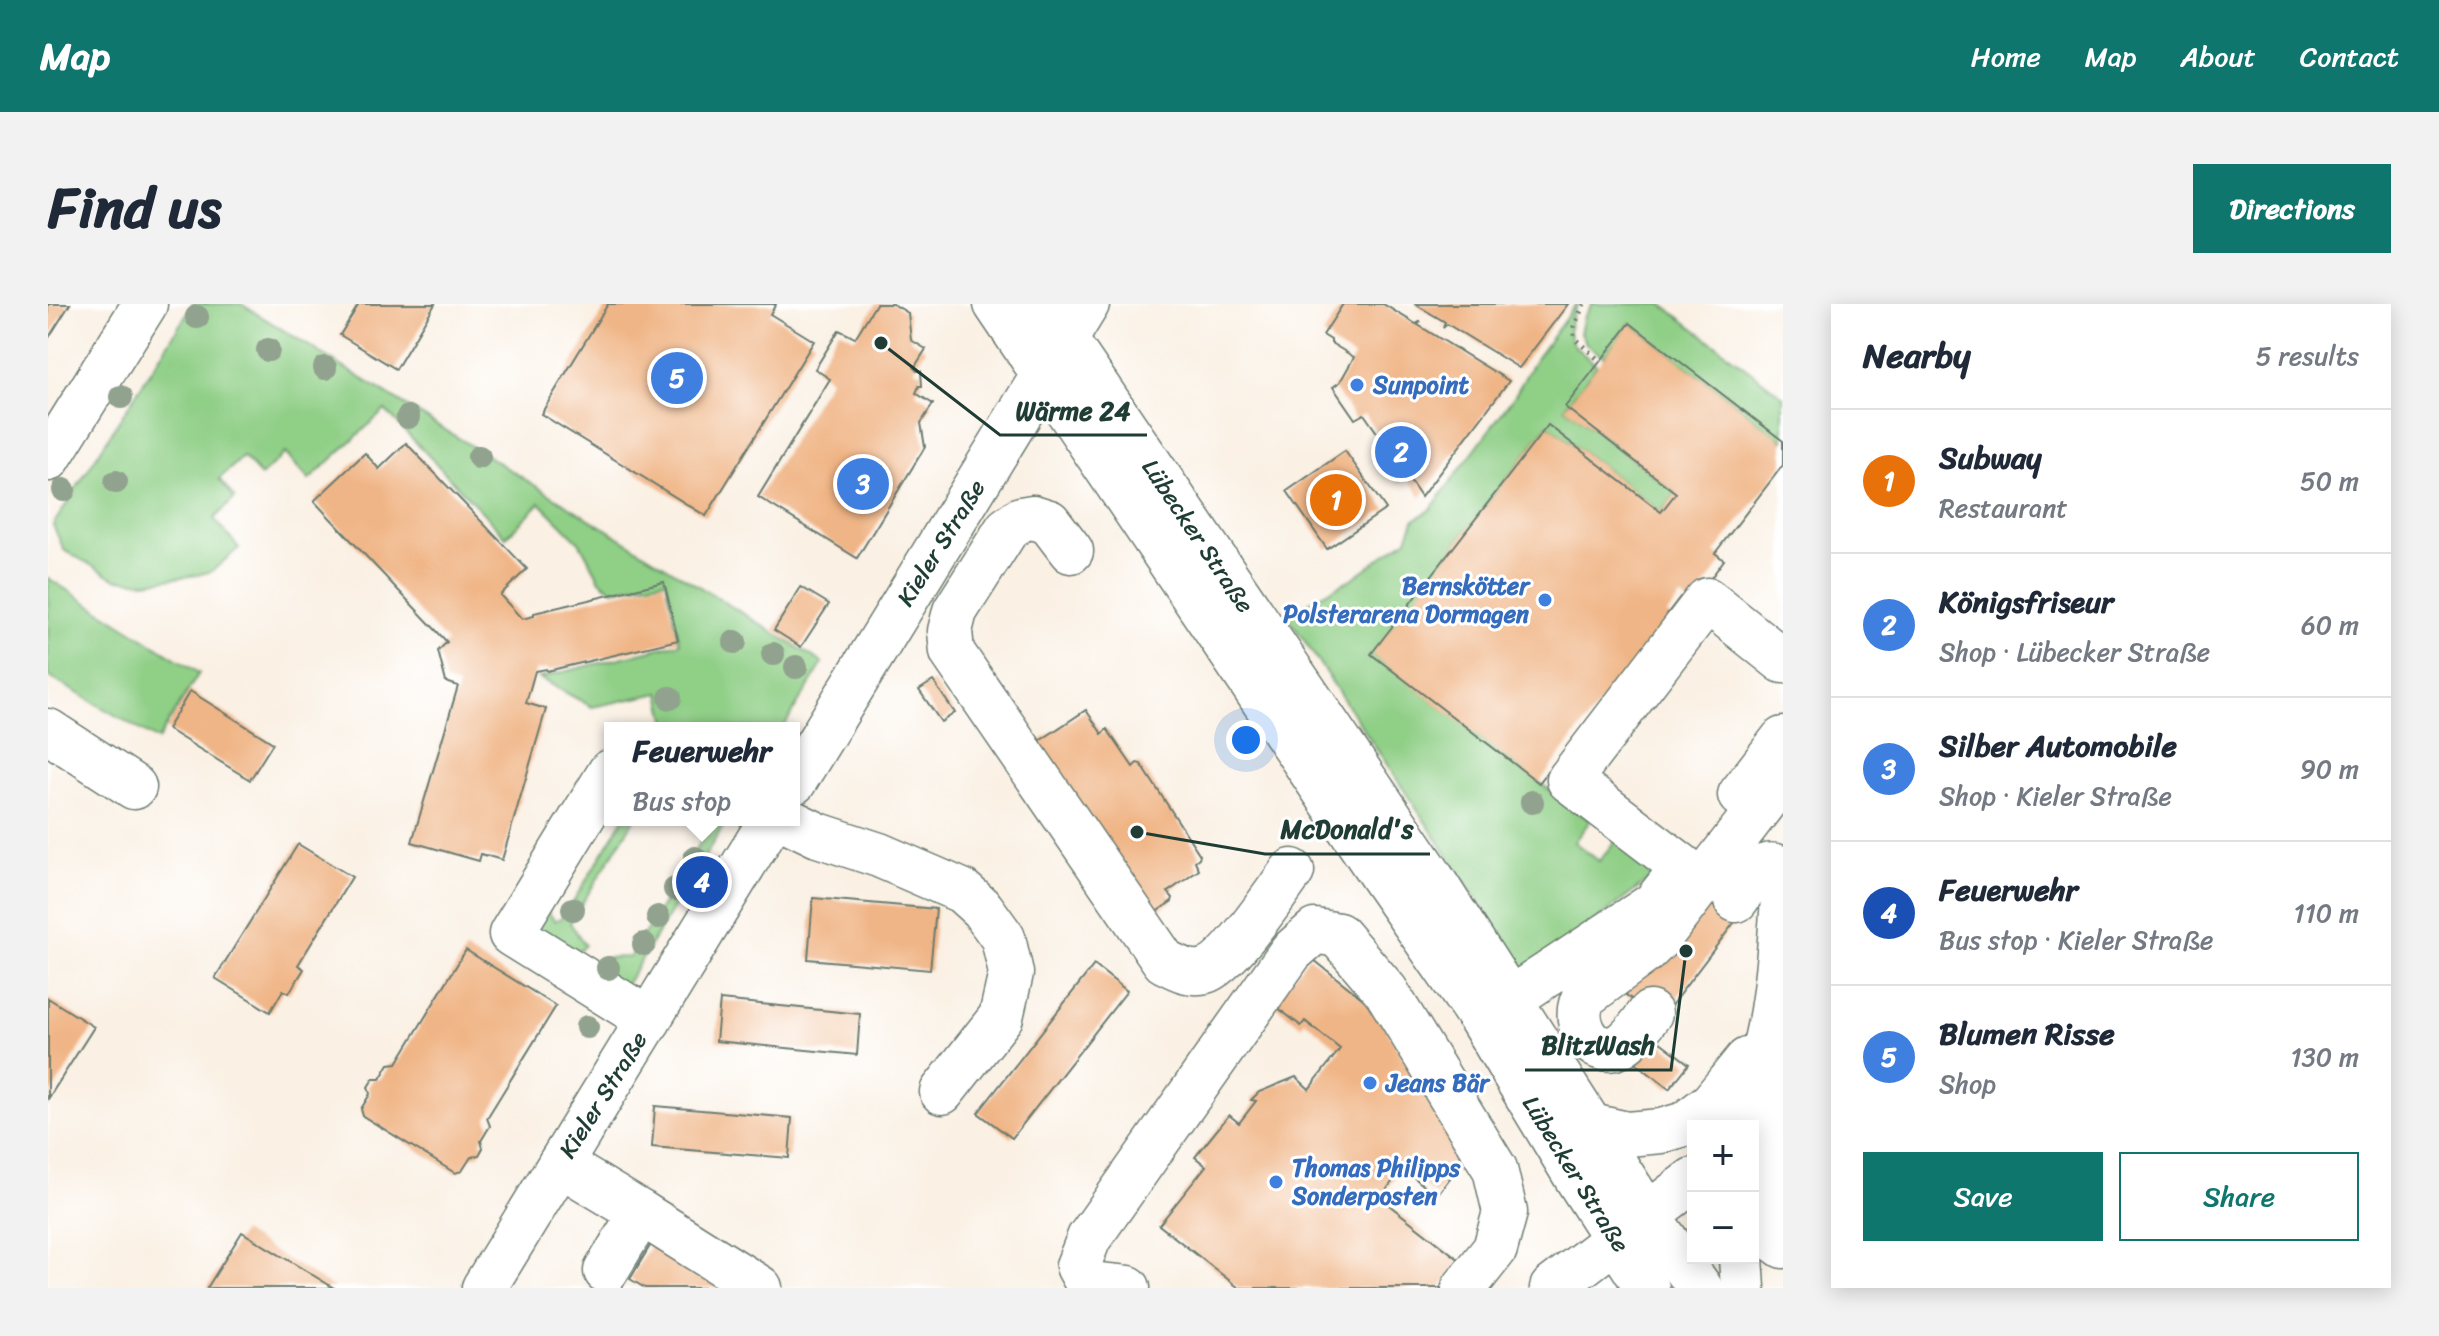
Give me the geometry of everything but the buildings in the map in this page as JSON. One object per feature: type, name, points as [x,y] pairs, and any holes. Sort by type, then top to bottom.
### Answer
[{"type":"street","points":[[48,459],[145,304]]},
{"type":"street","name":"Lübecker Straße","points":[[996,304],[1066,339]]},
{"type":"street","name":"Lübecker Straße","points":[[1041,304],[1430,875],[1496,1009],[1647,1255],[1700,1288]]},
{"type":"street","name":"Kieler Straße","points":[[800,772],[1066,339]]},
{"type":"street","points":[[1071,551],[1049,522],[1033,517],[1021,519],[1007,529],[955,611],[950,631],[952,652],[1164,961],[1188,972],[1208,971],[1231,951],[1292,871]]},
{"type":"street","points":[[1683,867],[1569,780],[1707,600],[1783,661]]},
{"type":"street","points":[[48,731],[134,787]]},
{"type":"street","points":[[1496,1009],[1654,904],[1783,739]]},
{"type":"street","points":[[1650,1013],[1622,1044],[1612,1049],[1600,1047],[1589,1038],[1580,1026],[1578,1016],[1579,1004],[1585,996],[1659,938],[1783,777]]},
{"type":"street","points":[[604,782],[511,934],[649,1020]]},
{"type":"street","name":"Kieler Straße","points":[[484,1288],[767,826]]},
{"type":"street","points":[[799,826],[879,855],[962,891],[982,909],[1003,938],[1011,973],[1001,1017],[942,1092]]},
{"type":"street","points":[[1736,900],[1760,869],[1768,864],[1783,869]]},
{"type":"street","points":[[1743,1288],[1762,1240],[1761,1205],[1768,1166],[1768,1037],[1783,899]]},
{"type":"street","points":[[1088,1284],[1078,1266],[1089,1238],[1291,952],[1315,931],[1338,935],[1386,991],[1495,1169],[1505,1212],[1495,1249],[1464,1288]]},
{"type":"street","name":"Lübecker Straße","points":[[1496,1009],[1591,1126],[1647,1255]]},
{"type":"street","points":[[1591,1126],[1627,1134],[1661,1131],[1685,1124],[1712,1103],[1768,1037]]},
{"type":"street","points":[[1736,1120],[1746,1103],[1768,1037]]},
{"type":"street","points":[[560,1164],[760,1288]]},
{"type":"street","points":[[1552,1288],[1647,1255],[1687,1190]]},
{"type":"street","points":[[606,1271],[641,1213]]},
{"type":"path","points":[[1584,304],[1574,326],[1574,338],[1600,361]]},
{"type":"green space","points":[[193,304],[241,304],[823,663],[787,722],[667,722],[660,693],[592,707],[539,678],[680,643],[666,580],[613,590],[600,580],[580,543],[540,503],[506,537],[385,410],[309,480],[285,453],[261,476],[243,457],[219,479],[235,498],[214,519],[239,548],[212,571],[145,582],[116,579],[64,550],[53,525]]},
{"type":"green space","points":[[1576,304],[1570,324],[1571,339],[1597,365],[1565,407],[1676,493],[1661,512],[1548,425],[1372,654],[1590,821],[1574,842],[1599,861],[1616,840],[1659,872],[1527,974],[1289,618],[1407,539],[1414,520],[1430,510],[1515,395],[1533,363]]},
{"type":"green space","points":[[1592,304],[1662,304],[1783,396],[1783,441],[1630,323],[1604,357],[1587,345],[1580,333],[1584,316]]},
{"type":"green space","points":[[48,578],[199,673],[158,740],[48,676]]},
{"type":"green space","points":[[619,826],[630,826],[570,923],[585,945],[569,953],[537,932],[542,905],[555,921],[565,915]]},
{"type":"green space","points":[[710,826],[723,826],[624,988],[598,965],[601,958],[630,957]]},
{"type":"place","name":"Wärme 24","points":[[881,343]]},
{"type":"place","name":"Blumen Risse","points":[[677,378]]},
{"type":"place","name":"Sunpoint","points":[[1357,385]]},
{"type":"place","name":"Königsfriseur","points":[[1401,452]]},
{"type":"place","name":"Silber Automobile","points":[[863,484]]},
{"type":"place","name":"Subway","points":[[1336,500]]},
{"type":"place","name":"Bernskötter Polsterarena Dormagen","points":[[1545,600]]},
{"type":"place","name":"McDonald's","points":[[1137,832]]},
{"type":"place","name":"Feuerwehr","points":[[702,882]]},
{"type":"place","name":"BlitzWash","points":[[1686,951]]},
{"type":"place","name":"Jeans Bär","points":[[1370,1083]]},
{"type":"place","name":"Thomas Philipps Sonderposten","points":[[1276,1182]]}]
